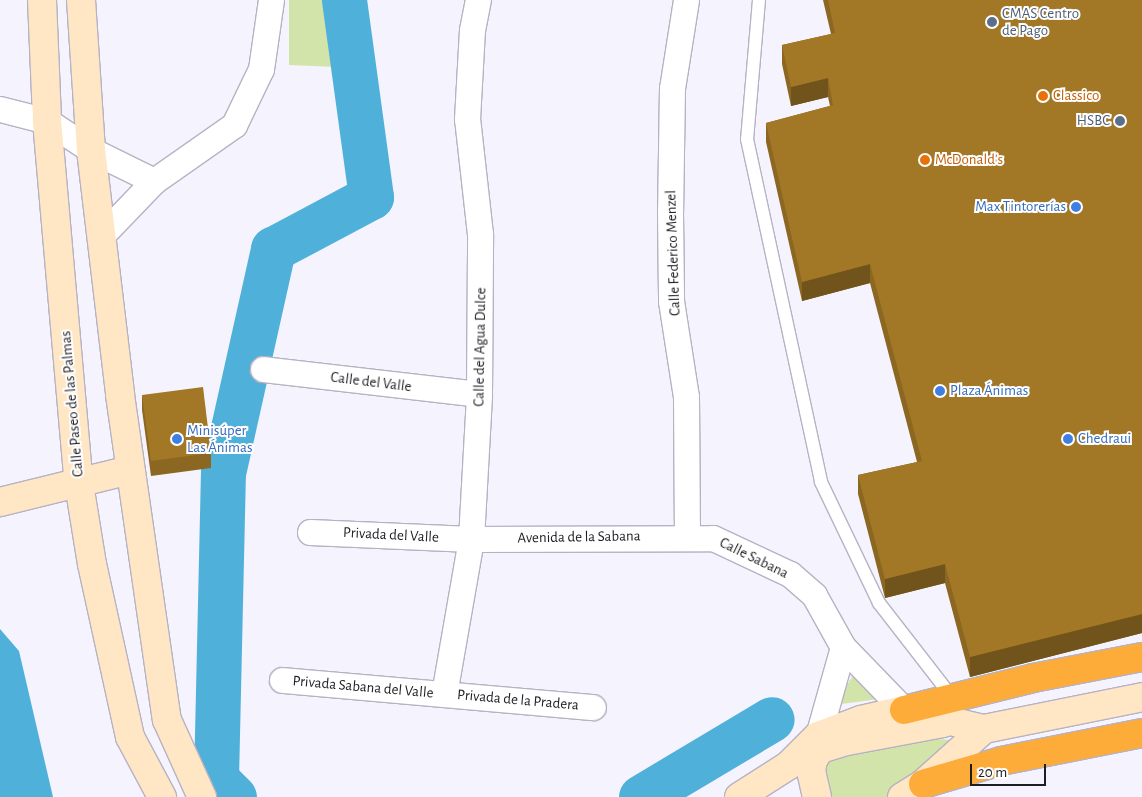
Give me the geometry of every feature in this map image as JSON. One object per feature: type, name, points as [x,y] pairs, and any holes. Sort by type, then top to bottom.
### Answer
[{"type":"highway","points":[[904,710],[954,709],[1142,657]]},
{"type":"highway","points":[[913,791],[1001,761],[1142,733]]},
{"type":"main road","name":"Calle Paseo de las Palmas","points":[[42,0],[47,121],[79,484],[92,564],[130,737],[162,797]]},
{"type":"main road","points":[[81,0],[91,150],[101,236],[130,470],[167,720],[202,797]]},
{"type":"main road","points":[[0,502],[130,470]]},
{"type":"main road","points":[[913,791],[984,729],[1142,697]]},
{"type":"main road","points":[[817,797],[811,771],[813,760],[820,750],[954,709],[984,729]]},
{"type":"main road","points":[[739,797],[789,765],[818,736],[861,720],[904,710]]},
{"type":"street","points":[[101,236],[154,181],[234,125],[262,69],[271,0]]},
{"type":"street","name":"Calle del Agua Dulce","points":[[444,694],[471,539],[479,394],[480,234],[467,119],[472,30],[478,0]]},
{"type":"street","name":"Calle Federico Menzel","points":[[686,0],[672,88],[670,213],[672,301],[686,398],[687,536]]},
{"type":"street","points":[[0,109],[47,121],[91,150],[154,181]]},
{"type":"street","name":"Calle del Valle","points":[[263,369],[479,394]]},
{"type":"street","name":"Privada del Valle","points":[[310,532],[471,539]]},
{"type":"street","name":"Avenida de la Sabana","points":[[471,539],[687,536]]},
{"type":"street","name":"Calle Sabana","points":[[687,536],[712,538],[790,574],[814,595],[843,647],[904,710]]},
{"type":"street","points":[[818,736],[843,647]]},
{"type":"street","name":"Privada Sabana del Valle","points":[[282,680],[444,694]]},
{"type":"street","name":"Privada de la Pradera","points":[[444,694],[592,707]]},
{"type":"lane","points":[[759,0],[747,139],[821,482],[879,603],[954,709]]},
{"type":"green space","points":[[289,0],[337,0],[337,67],[289,65]]},
{"type":"green space","points":[[854,674],[879,699],[834,705]]},
{"type":"green space","points":[[902,737],[955,740],[894,797],[832,797],[825,782],[826,758]]},
{"type":"water","points":[[0,629],[19,651],[53,797],[0,797]]},
{"type":"building","name":"Plaza Ánimas","points":[[828,0],[1142,0],[1142,614],[970,657],[945,564],[885,579],[858,475],[922,461],[870,264],[802,282],[766,123],[833,105],[828,78],[791,87],[782,45],[835,33]]},
{"type":"building","name":"Minisúper Las Ánimas","points":[[203,387],[211,453],[151,461],[142,395]]},
{"type":"waterway","points":[[234,797],[216,779],[223,473],[273,249],[371,197],[344,0]]},
{"type":"waterway","points":[[641,797],[772,719]]},
{"type":"place","name":"CMAS Centro de Pago","points":[[992,22]]},
{"type":"place","name":"Classico","points":[[1043,96]]},
{"type":"place","name":"HSBC","points":[[1120,121]]},
{"type":"place","name":"McDonald's","points":[[925,160]]},
{"type":"place","name":"Max Tintorerías","points":[[1076,207]]},
{"type":"place","name":"Plaza Ánimas","points":[[940,391]]},
{"type":"place","name":"Minisúper Las Ánimas","points":[[177,439]]},
{"type":"place","name":"Chedraui","points":[[1068,439]]}]
